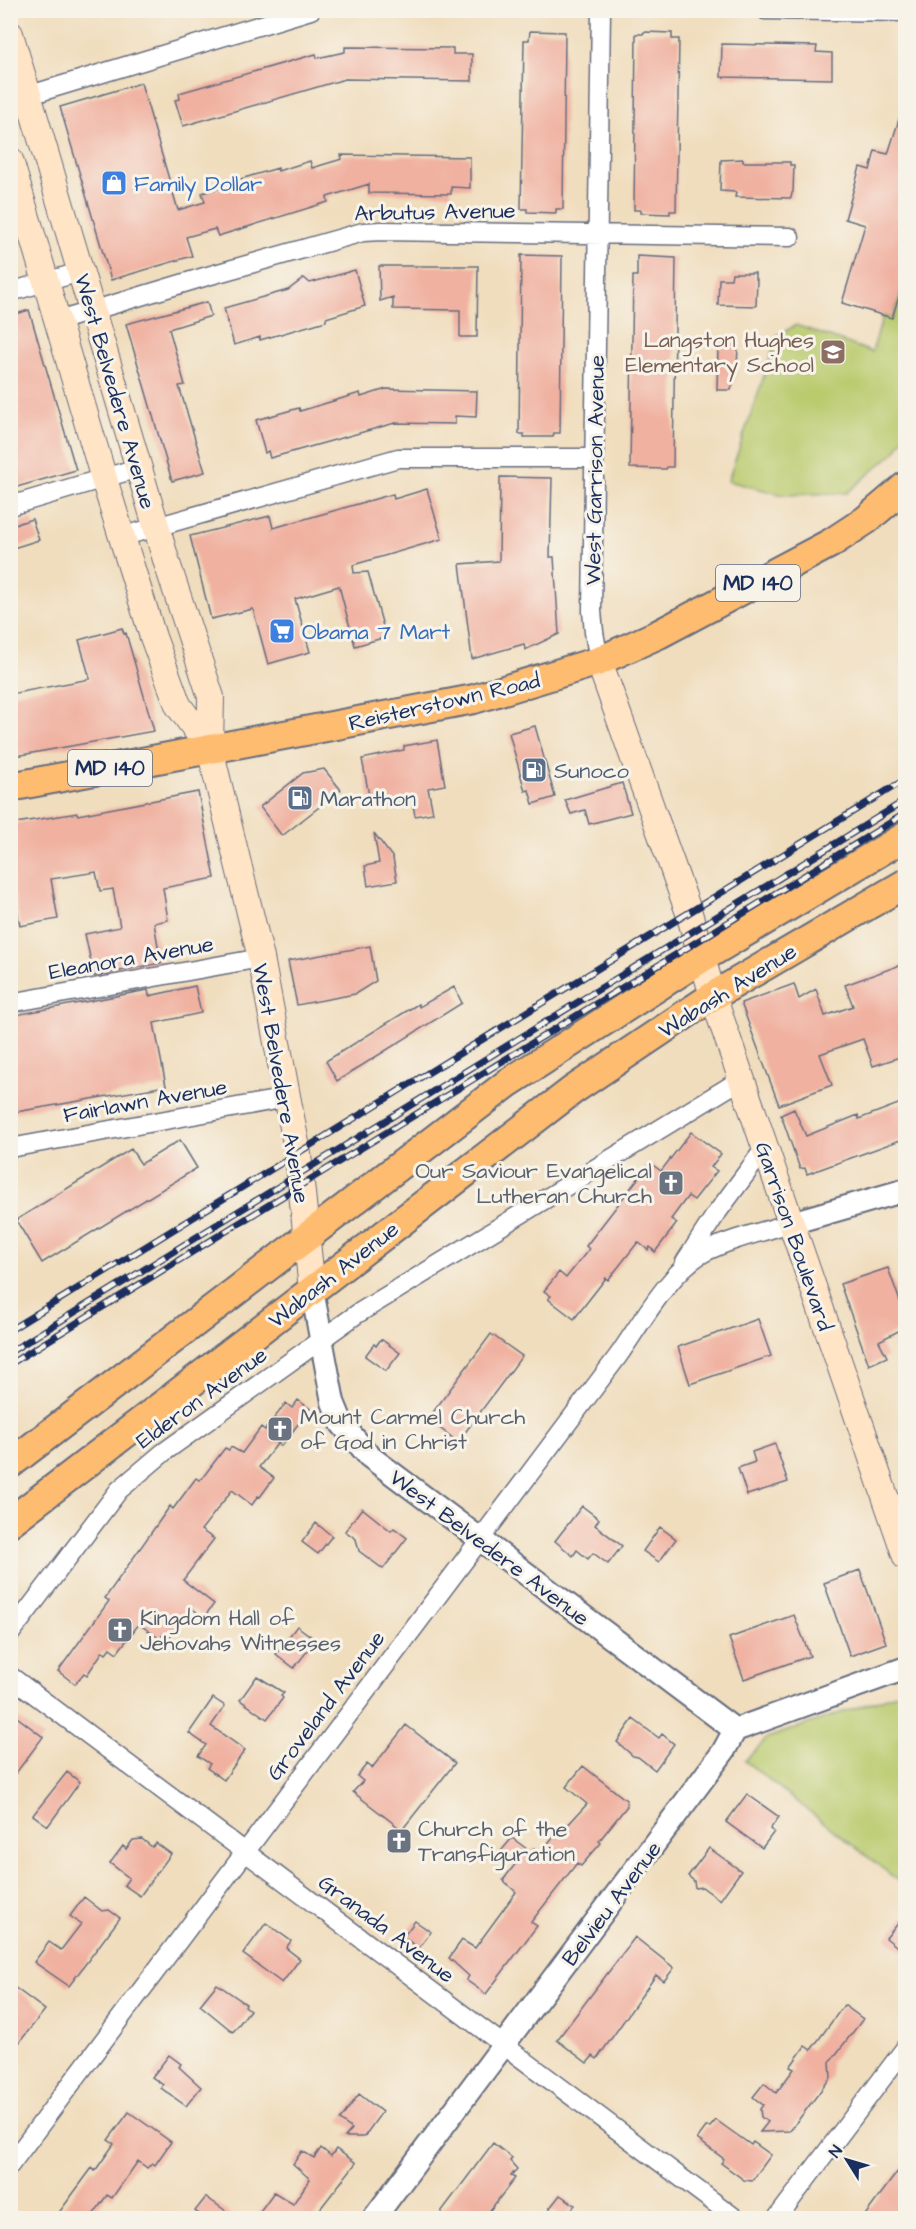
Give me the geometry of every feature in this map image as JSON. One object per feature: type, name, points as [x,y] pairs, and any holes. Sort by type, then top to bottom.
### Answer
[{"type":"main road","name":"West Belvedere Avenue","points":[[10,34],[20,98],[80,272],[156,527],[211,697],[210,749],[261,958],[299,1161],[312,1290]]},
{"type":"main road","name":"West Belvedere Avenue","points":[[10,160],[121,537],[153,637],[178,705],[210,749]]},
{"type":"main road","name":"Reisterstown Road","points":[[10,787],[474,699],[599,661],[659,634],[831,543],[866,520],[906,486]]},
{"type":"main road","name":"West Garrison Avenue","points":[[599,661],[689,913]]},
{"type":"main road","name":"Wabash Avenue","points":[[10,1464],[508,1083],[702,958],[906,836]]},
{"type":"main road","name":"Wabash Avenue","points":[[10,1522],[533,1119],[713,996],[906,883]]},
{"type":"main road","name":"Garrison Boulevard","points":[[689,913],[713,996],[791,1223],[900,1518],[906,1557]]},
{"type":"street","points":[[20,98],[311,10]]},
{"type":"street","name":"West Garrison Avenue","points":[[599,661],[592,611],[601,10]]},
{"type":"street","points":[[765,10],[906,12]]},
{"type":"street","name":"Arbutus Avenue","points":[[58,321],[363,232],[790,237]]},
{"type":"street","points":[[10,292],[80,272]]},
{"type":"street","points":[[121,537],[398,458],[595,458]]},
{"type":"street","points":[[10,506],[138,468]]},
{"type":"street","name":"Eleanora Avenue","points":[[10,1003],[261,958]]},
{"type":"street","name":"Elderon Avenue","points":[[10,1634],[119,1490],[164,1452],[357,1314],[742,1079]]},
{"type":"street","name":"Fairlawn Avenue","points":[[10,1148],[287,1098]]},
{"type":"street","name":"Groveland Avenue","points":[[10,2165],[618,1356],[678,1273],[716,1214],[765,1148]]},
{"type":"street","points":[[791,1223],[906,1190]]},
{"type":"street","name":"Groveland Avenue","points":[[678,1273],[710,1250],[791,1223]]},
{"type":"street","name":"West Belvedere Avenue","points":[[312,1290],[333,1402],[342,1424],[369,1456],[735,1730]]},
{"type":"street","points":[[735,1730],[906,1668]]},
{"type":"street","name":"Granada Avenue","points":[[10,1676],[735,2218]]},
{"type":"street","name":"Belvieu Avenue","points":[[374,2218],[723,1752],[735,1730]]},
{"type":"street","points":[[777,2218],[906,2048]]},
{"type":"green space","points":[[905,275],[905,435],[896,451],[847,493],[783,495],[728,481],[778,335],[796,325],[872,352],[883,316],[893,318]]},
{"type":"green space","points":[[906,1691],[905,1886],[745,1761],[767,1738]]},
{"type":"building","points":[[530,31],[565,32],[563,209],[556,209],[556,213],[527,212],[527,209],[521,209],[524,40],[529,40]]},
{"type":"building","points":[[672,33],[672,39],[679,39],[676,211],[670,211],[670,214],[641,213],[641,210],[634,210],[636,34]]},
{"type":"building","points":[[722,44],[817,46],[816,52],[832,53],[832,79],[721,77]]},
{"type":"building","points":[[345,47],[453,48],[453,54],[472,54],[472,81],[345,79],[183,126],[175,100],[180,99],[179,93],[316,54],[317,58],[345,52]]},
{"type":"building","points":[[141,83],[178,210],[205,202],[202,193],[238,183],[237,180],[310,161],[312,168],[342,159],[341,155],[470,157],[470,188],[451,187],[451,194],[369,193],[369,184],[327,197],[328,202],[218,236],[215,229],[186,237],[192,256],[111,280],[60,107]]},
{"type":"building","points":[[902,110],[906,110],[906,275],[892,318],[842,303],[865,225],[845,219],[860,167],[870,170],[875,151],[888,154]]},
{"type":"building","points":[[743,159],[743,162],[790,162],[790,165],[794,165],[791,198],[735,197],[736,192],[720,191],[721,160]]},
{"type":"building","points":[[521,255],[562,256],[560,433],[554,433],[553,437],[524,437],[524,434],[519,434]]},
{"type":"building","points":[[637,256],[676,258],[673,467],[666,469],[630,468],[633,276],[637,276]]},
{"type":"building","points":[[379,266],[478,266],[477,337],[460,337],[460,310],[393,309],[393,297],[380,301]]},
{"type":"building","points":[[355,270],[365,306],[326,318],[326,321],[234,345],[224,308],[288,290],[304,278],[310,283]]},
{"type":"building","points":[[732,273],[755,273],[755,279],[757,279],[756,306],[718,305],[719,279],[731,279]]},
{"type":"building","points":[[207,302],[211,316],[169,329],[185,385],[179,386],[205,472],[172,481],[126,324]]},
{"type":"building","points":[[29,310],[76,470],[10,489],[10,316]]},
{"type":"building","points":[[718,345],[738,345],[737,369],[731,390],[717,390]]},
{"type":"building","points":[[386,389],[477,391],[476,417],[455,416],[455,424],[395,423],[270,458],[268,451],[265,453],[256,420],[299,408],[300,411],[360,393],[361,397]]},
{"type":"building","points":[[500,477],[552,478],[550,557],[554,557],[559,634],[525,650],[524,644],[472,659],[460,564],[499,561]]},
{"type":"building","points":[[427,489],[442,539],[353,565],[354,573],[368,572],[386,637],[355,646],[339,586],[295,599],[310,652],[268,664],[253,609],[211,619],[190,536],[270,516],[273,528],[393,494],[394,499]]},
{"type":"building","points":[[32,519],[39,540],[10,549],[10,526]]},
{"type":"building","points":[[122,628],[124,634],[126,633],[154,731],[10,757],[10,694],[90,679],[79,640]]},
{"type":"building","name":"Sunoco","points":[[535,726],[555,797],[533,804],[529,790],[525,791],[509,733]]},
{"type":"building","points":[[437,740],[445,785],[428,788],[433,813],[415,816],[412,799],[371,806],[362,759],[404,750],[404,746]]},
{"type":"building","name":"Marathon","points":[[324,769],[341,790],[282,836],[260,807],[303,773]]},
{"type":"building","points":[[622,783],[631,813],[589,824],[585,810],[571,814],[565,800]]},
{"type":"building","points":[[198,792],[215,878],[163,888],[168,920],[154,923],[161,963],[94,976],[85,934],[120,927],[113,889],[100,891],[96,872],[51,879],[58,919],[20,926],[10,870],[10,824],[77,813],[78,815]]},
{"type":"building","points":[[374,833],[393,858],[397,881],[368,886],[365,866],[379,863]]},
{"type":"building","points":[[370,946],[376,981],[355,994],[297,1005],[288,961]]},
{"type":"building","points":[[906,963],[906,1055],[873,1066],[863,1039],[820,1054],[832,1085],[779,1105],[741,1003],[794,984],[799,999],[816,989],[825,1016],[853,1006],[845,985]]},
{"type":"building","points":[[195,986],[201,1013],[154,1023],[166,1086],[10,1113],[10,1016],[148,990],[149,996]]},
{"type":"building","points":[[454,987],[462,1003],[337,1081],[326,1061],[418,1004],[419,1007]]},
{"type":"building","points":[[906,1101],[906,1138],[807,1174],[805,1168],[800,1169],[781,1115],[794,1109],[806,1136],[858,1115],[859,1119]]},
{"type":"building","name":"Our Saviour Evangelical Lutheran Church","points":[[691,1132],[721,1154],[711,1167],[717,1171],[694,1200],[688,1196],[671,1219],[677,1223],[655,1252],[650,1247],[648,1250],[638,1242],[574,1319],[548,1299],[551,1296],[544,1291],[559,1272],[566,1278],[589,1249],[586,1246],[650,1163],[661,1171]]},
{"type":"building","points":[[180,1140],[197,1168],[42,1263],[16,1220],[131,1149],[141,1164]]},
{"type":"building","points":[[888,1268],[906,1318],[906,1327],[879,1341],[887,1357],[869,1365],[840,1284]]},
{"type":"building","points":[[758,1319],[771,1356],[690,1384],[678,1347]]},
{"type":"building","points":[[491,1334],[522,1356],[458,1442],[428,1419]]},
{"type":"building","points":[[381,1339],[400,1353],[386,1371],[365,1356]]},
{"type":"building","points":[[298,1400],[310,1409],[281,1446],[278,1443],[259,1467],[274,1478],[260,1497],[258,1496],[252,1505],[232,1490],[201,1530],[214,1539],[183,1580],[214,1604],[204,1617],[191,1608],[170,1637],[164,1633],[160,1639],[139,1624],[117,1653],[110,1648],[106,1653],[103,1651],[87,1675],[84,1673],[75,1684],[58,1671],[109,1601],[105,1598],[170,1506],[173,1509],[196,1478],[199,1480],[203,1477],[225,1448],[229,1450],[231,1447],[242,1453],[261,1427],[265,1430],[286,1403],[292,1408]]},
{"type":"building","points":[[775,1444],[788,1482],[747,1495],[738,1468],[755,1462],[752,1452]]},
{"type":"building","points":[[582,1506],[599,1519],[595,1525],[622,1546],[608,1564],[593,1553],[588,1559],[577,1550],[573,1556],[555,1541]]},
{"type":"building","points":[[362,1508],[391,1531],[394,1528],[407,1538],[383,1569],[359,1551],[356,1539],[345,1531]]},
{"type":"building","points":[[316,1523],[332,1536],[318,1554],[302,1542]]},
{"type":"building","points":[[660,1527],[676,1539],[659,1562],[643,1551]]},
{"type":"building","points":[[860,1570],[886,1643],[850,1656],[824,1583]]},
{"type":"building","points":[[794,1615],[810,1656],[744,1679],[729,1638]]},
{"type":"building","points":[[297,1626],[316,1640],[294,1668],[276,1654]]},
{"type":"building","points":[[257,1676],[284,1693],[281,1696],[283,1698],[267,1719],[240,1700]]},
{"type":"building","points":[[213,1698],[225,1706],[211,1726],[245,1750],[224,1780],[207,1768],[210,1764],[198,1756],[206,1745],[189,1733]]},
{"type":"building","points":[[17,1717],[43,1737],[10,1781],[10,1725]]},
{"type":"building","points":[[633,1719],[659,1738],[662,1734],[674,1744],[655,1770],[617,1742]]},
{"type":"building","points":[[406,1725],[455,1763],[402,1830],[353,1792],[363,1781],[357,1776],[367,1764],[372,1768]]},
{"type":"building","points":[[583,1766],[626,1800],[627,1806],[599,1841],[601,1843],[581,1866],[577,1863],[531,1922],[537,1926],[486,1994],[466,1980],[469,1976],[449,1958],[462,1940],[475,1948],[516,1892],[503,1880],[517,1862],[501,1851],[512,1838],[531,1852],[534,1848],[540,1853],[562,1826],[565,1828],[587,1804],[566,1787]]},
{"type":"building","points":[[67,1772],[80,1782],[48,1826],[33,1815]]},
{"type":"building","points":[[747,1794],[779,1817],[770,1829],[774,1832],[762,1848],[726,1822]]},
{"type":"building","points":[[142,1839],[152,1847],[156,1843],[171,1854],[140,1896],[124,1885],[129,1878],[110,1863],[123,1846],[126,1849],[133,1840]]},
{"type":"building","points":[[709,1848],[741,1871],[720,1900],[702,1887],[695,1888],[694,1881],[688,1876]]},
{"type":"building","points":[[84,1897],[102,1911],[109,1910],[120,1918],[69,1986],[34,1962],[49,1942],[61,1950],[81,1924],[70,1916]]},
{"type":"building","points":[[906,1914],[906,1954],[886,1938]]},
{"type":"building","points":[[415,1921],[431,1932],[419,1948],[403,1937]]},
{"type":"building","points":[[266,1923],[291,1941],[286,1948],[300,1959],[282,1983],[243,1954]]},
{"type":"building","points":[[635,1937],[674,1968],[664,1981],[656,1975],[597,2059],[593,2056],[587,2063],[557,2040]]},
{"type":"building","points":[[10,1984],[45,2010],[10,2054]]},
{"type":"building","points":[[217,1984],[246,2004],[245,2006],[250,2010],[233,2032],[200,2005]]},
{"type":"building","points":[[844,2005],[863,2019],[830,2062],[831,2077],[790,2131],[760,2132],[768,2122],[761,2117],[760,2109],[763,2105],[753,2097],[764,2083],[776,2093],[794,2069],[790,2067],[805,2046],[811,2050]]},
{"type":"building","points":[[169,2055],[181,2064],[179,2067],[201,2087],[186,2106],[161,2088],[163,2085],[152,2077]]},
{"type":"building","points":[[359,2094],[382,2112],[364,2137],[345,2137],[352,2129],[340,2120]]},
{"type":"building","points":[[129,2112],[171,2142],[155,2165],[152,2163],[147,2168],[138,2161],[112,2198],[107,2195],[91,2218],[55,2218],[92,2168],[95,2171],[114,2144],[108,2140]]},
{"type":"building","points":[[716,2120],[751,2145],[753,2142],[771,2155],[752,2181],[744,2180],[721,2163],[724,2159],[697,2139],[706,2127],[710,2127]]},
{"type":"building","points":[[493,2143],[512,2158],[510,2161],[517,2169],[511,2176],[515,2178],[484,2218],[449,2218],[441,2212]]},
{"type":"building","points":[[321,2148],[331,2156],[336,2149],[356,2163],[313,2218],[255,2218],[274,2192],[293,2204],[310,2179],[293,2164],[302,2151],[314,2158]]},
{"type":"building","points":[[906,2162],[906,2218],[863,2218],[895,2175]]},
{"type":"building","points":[[560,2195],[575,2205],[565,2218],[549,2209]]},
{"type":"building","points":[[206,2197],[236,2218],[205,2218],[195,2211]]},
{"type":"railway","points":[[10,1330],[906,779]]},
{"type":"railway","points":[[10,1352],[906,800]]},
{"type":"railway","points":[[10,1364],[906,813]]},
{"type":"place","name":"Family Dollar","points":[[114,183]]},
{"type":"place","name":"Langston Hughes Elementary School","points":[[833,352]]},
{"type":"place","name":"Obama 7 Mart","points":[[282,631]]},
{"type":"place","name":"Sunoco","points":[[534,770]]},
{"type":"place","name":"Marathon","points":[[300,798]]},
{"type":"place","name":"Our Saviour Evangelical Lutheran Church","points":[[671,1183]]},
{"type":"place","name":"Mount Carmel Church of God in Christ","points":[[280,1429]]},
{"type":"place","name":"Kingdom Hall of Jehovahs Witnesses","points":[[120,1630]]},
{"type":"place","name":"Church of the Transfiguration","points":[[399,1841]]}]
